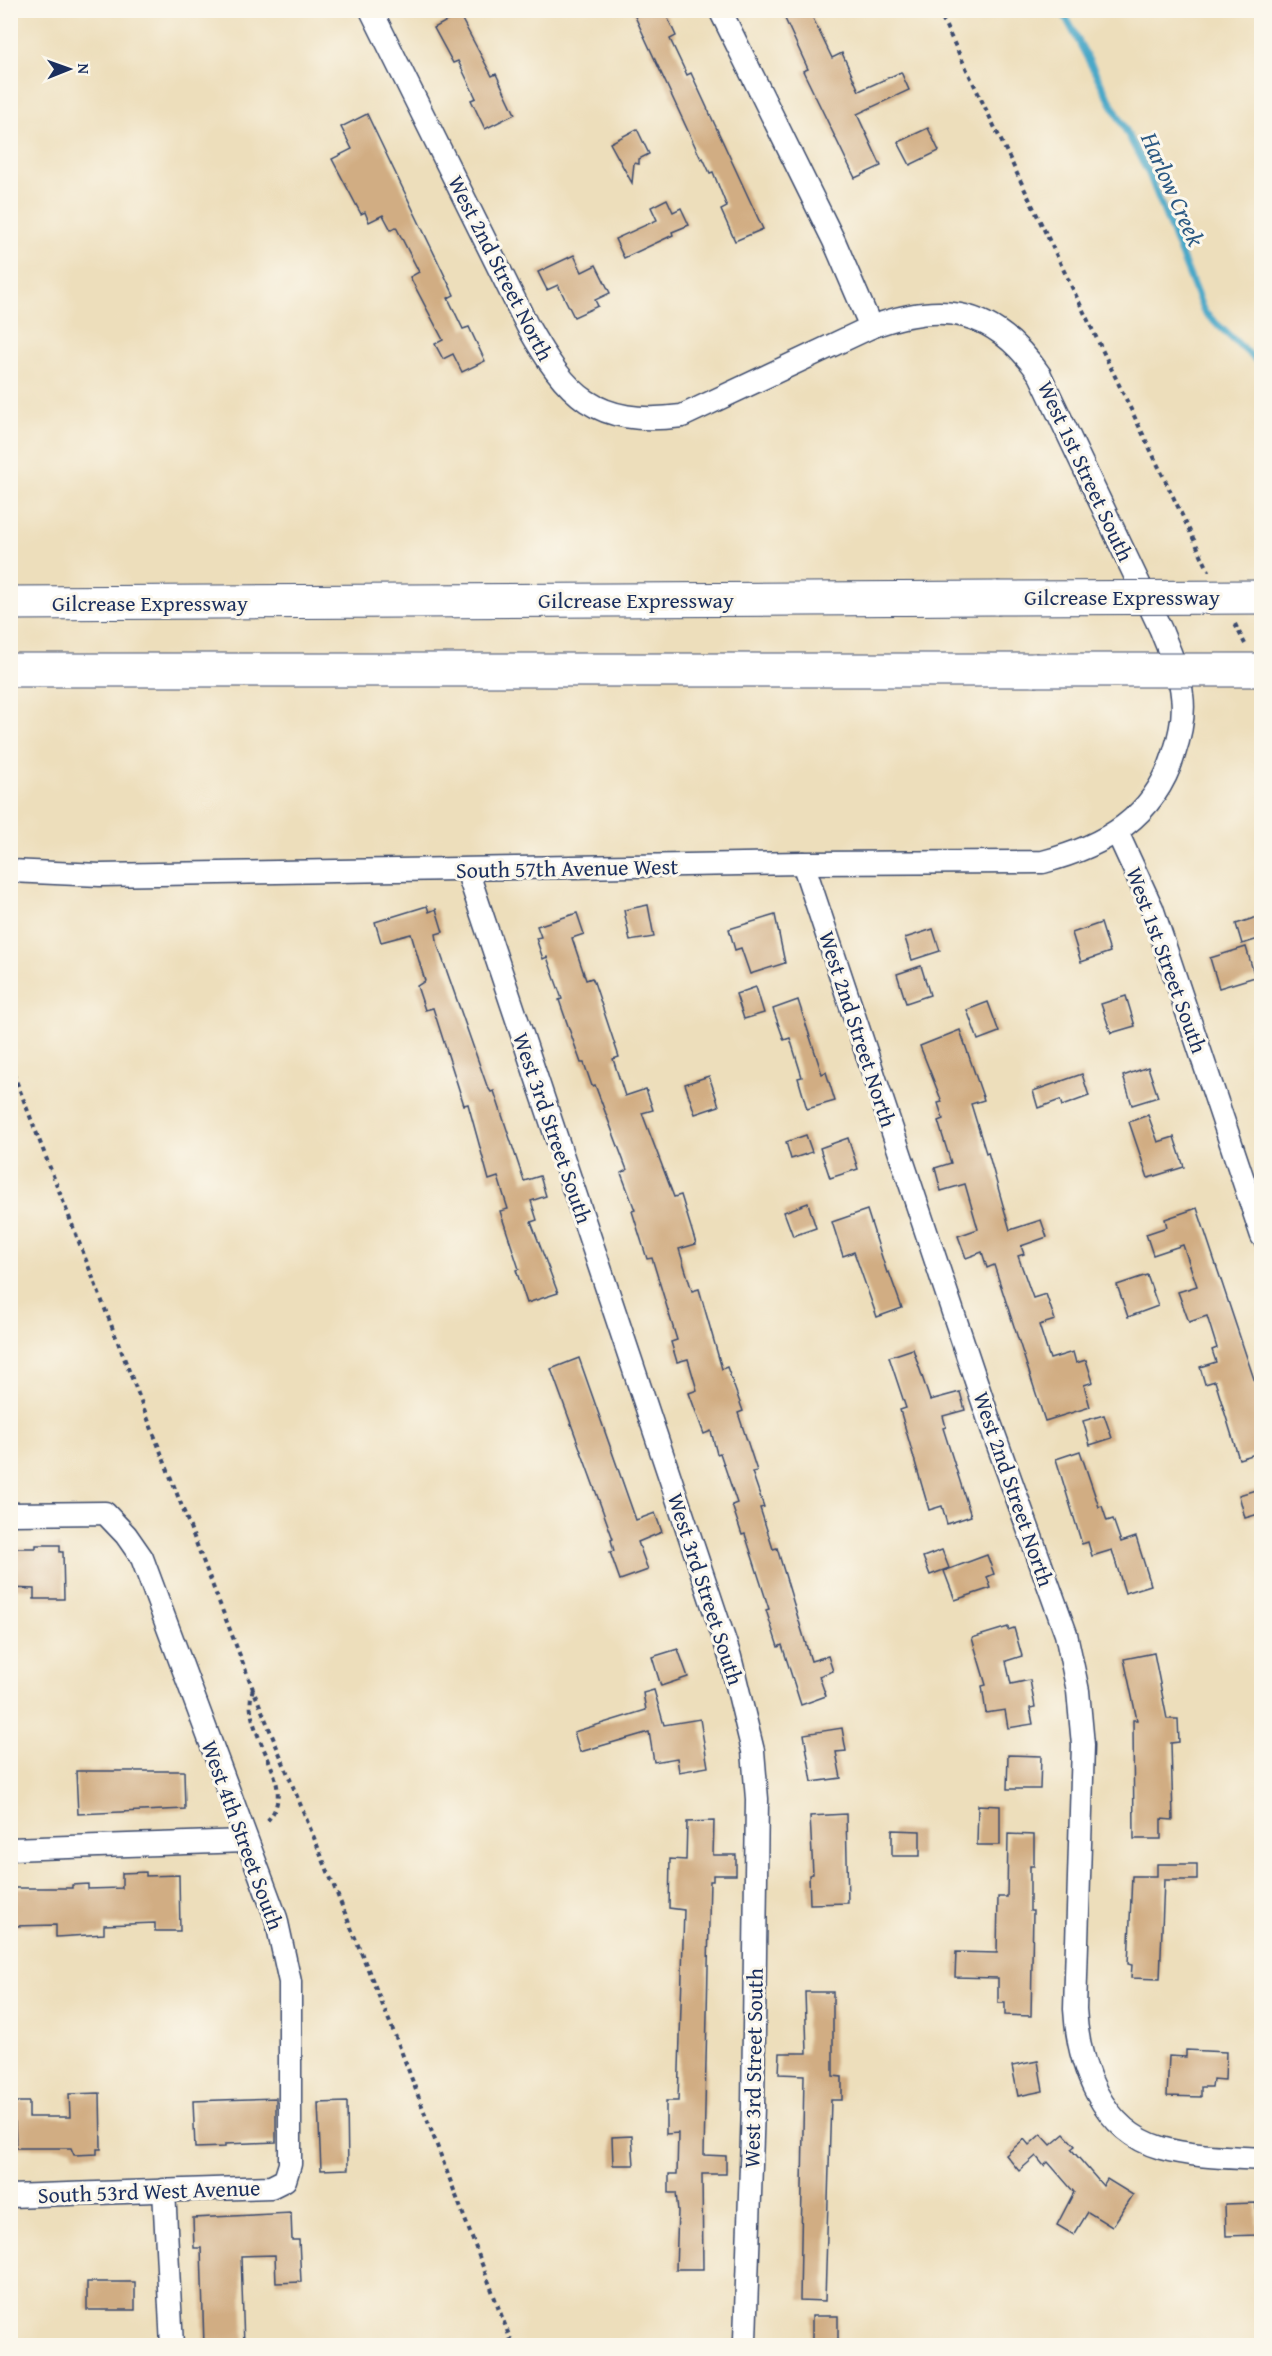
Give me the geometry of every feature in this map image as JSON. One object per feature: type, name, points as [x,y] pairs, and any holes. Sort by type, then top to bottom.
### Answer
[{"type":"highway","name":"Gilcrease Expressway","points":[[10,603],[1262,597]]},
{"type":"highway","points":[[10,670],[1035,670],[1254,658]]},
{"type":"street","name":"West 2nd Street North","points":[[371,10],[527,325],[548,363],[568,388],[586,401],[610,413],[632,418],[656,420],[682,416],[871,327]]},
{"type":"street","points":[[720,10],[834,241],[871,327]]},
{"type":"street","name":"West 1st Street South","points":[[871,327],[901,316],[948,313],[991,325],[1026,354],[1040,375],[1161,630],[1182,695],[1178,742],[1169,770],[1156,794],[1117,832],[1152,908],[1262,1236]]},
{"type":"street","name":"South 57th Avenue West","points":[[10,871],[112,874],[803,863],[1042,862],[1079,853],[1117,832]]},
{"type":"street","name":"West 2nd Street North","points":[[803,863],[990,1423],[1066,1634],[1077,1691],[1083,1745],[1075,2009],[1077,2038],[1091,2084],[1124,2127],[1161,2148],[1214,2156],[1262,2159]]},
{"type":"street","name":"West 3rd Street South","points":[[467,870],[730,1657],[753,1751],[757,1799],[753,2108],[745,2340]]},
{"type":"street","name":"West 4th Street South","points":[[10,1514],[105,1513],[126,1535],[142,1558],[276,1918],[290,1982],[290,2164],[285,2180]]},
{"type":"street","points":[[10,1849],[246,1841]]},
{"type":"street","name":"South 53rd West Avenue","points":[[10,2196],[272,2187],[285,2180]]},
{"type":"street","points":[[164,2190],[172,2346]]},
{"type":"path","points":[[938,10],[1210,572]]},
{"type":"path","points":[[1230,615],[1254,658]]},
{"type":"path","points":[[10,1065],[253,1689],[397,2040],[513,2346]]},
{"type":"path","points":[[246,1841],[274,1815],[279,1793],[250,1713],[250,1698],[253,1689]]},
{"type":"building","points":[[632,10],[664,10],[676,36],[670,39],[687,75],[691,73],[763,229],[735,241],[721,210],[727,207],[713,172],[710,173],[703,158],[701,159]]},
{"type":"building","points":[[781,10],[809,10],[832,58],[842,53],[859,91],[901,72],[909,90],[857,114],[881,166],[855,178],[803,71],[808,69]]},
{"type":"building","points":[[459,14],[492,76],[496,74],[515,114],[485,129],[471,100],[476,98],[458,61],[453,63],[434,28]]},
{"type":"building","points":[[367,114],[454,295],[448,298],[463,329],[469,327],[485,361],[462,372],[453,354],[443,359],[435,344],[443,340],[410,277],[419,272],[396,227],[391,230],[383,215],[369,222],[365,212],[361,214],[332,159],[352,149],[341,127]]},
{"type":"building","points":[[928,128],[939,151],[910,165],[898,142]]},
{"type":"building","points":[[637,129],[649,154],[639,159],[639,164],[634,163],[632,183],[610,143]]},
{"type":"building","points":[[667,199],[673,212],[681,208],[689,225],[624,258],[615,239],[657,220],[651,207]]},
{"type":"building","points":[[574,255],[582,272],[596,265],[610,293],[595,300],[598,306],[574,317],[558,285],[547,290],[538,272]]},
{"type":"building","points":[[648,905],[654,937],[630,941],[624,910]]},
{"type":"building","points":[[427,906],[429,912],[436,909],[443,932],[436,934],[438,946],[487,1086],[491,1092],[494,1091],[524,1181],[540,1176],[546,1196],[531,1201],[537,1220],[531,1222],[558,1293],[527,1303],[516,1270],[519,1269],[500,1211],[508,1209],[498,1177],[489,1180],[468,1104],[464,1105],[433,1008],[425,1010],[417,986],[425,981],[411,934],[381,942],[375,922]]},
{"type":"building","points":[[577,913],[584,934],[572,938],[586,980],[592,978],[594,982],[619,1057],[613,1059],[625,1096],[646,1089],[653,1110],[642,1113],[674,1197],[681,1195],[696,1244],[679,1249],[692,1291],[699,1289],[722,1369],[727,1367],[743,1411],[738,1413],[757,1471],[752,1472],[764,1507],[760,1508],[773,1549],[777,1548],[811,1661],[828,1656],[833,1671],[819,1676],[826,1696],[801,1705],[782,1645],[778,1647],[766,1610],[769,1609],[745,1534],[742,1535],[732,1505],[737,1503],[720,1453],[717,1454],[711,1431],[704,1434],[689,1393],[697,1390],[688,1359],[677,1362],[671,1342],[677,1340],[652,1258],[647,1259],[632,1211],[635,1210],[621,1173],[627,1170],[595,1085],[592,1086],[584,1063],[581,1063],[547,957],[543,959],[536,938],[541,937],[537,926]]},
{"type":"building","points":[[775,915],[785,963],[750,974],[741,948],[735,950],[729,929]]},
{"type":"building","points":[[1257,917],[1262,938],[1242,944],[1236,924]]},
{"type":"building","points":[[1101,923],[1110,952],[1081,962],[1072,933]]},
{"type":"building","points":[[933,929],[940,951],[912,960],[905,938]]},
{"type":"building","points":[[1246,947],[1255,977],[1219,988],[1210,958]]},
{"type":"building","points":[[921,966],[930,995],[906,1003],[897,974]]},
{"type":"building","points":[[756,987],[764,1013],[744,1019],[736,994]]},
{"type":"building","points":[[1126,996],[1135,1026],[1111,1033],[1101,1004]]},
{"type":"building","points":[[798,1000],[822,1074],[826,1072],[835,1101],[807,1109],[798,1078],[802,1077],[790,1038],[784,1040],[773,1009]]},
{"type":"building","points":[[988,1002],[999,1032],[978,1040],[967,1010]]},
{"type":"building","points":[[960,1030],[984,1100],[971,1104],[986,1153],[988,1152],[1010,1230],[1041,1220],[1047,1237],[1021,1246],[1024,1254],[1018,1256],[1033,1298],[1046,1294],[1055,1320],[1039,1325],[1050,1359],[1073,1352],[1076,1363],[1086,1360],[1093,1382],[1084,1385],[1090,1407],[1045,1421],[994,1265],[987,1268],[982,1252],[966,1258],[958,1236],[978,1229],[965,1184],[941,1191],[935,1168],[951,1163],[938,1121],[943,1119],[938,1103],[942,1102],[920,1046]]},
{"type":"building","points":[[1148,1067],[1158,1097],[1132,1105],[1123,1076]]},
{"type":"building","points":[[1082,1074],[1089,1096],[1062,1106],[1060,1100],[1038,1108],[1033,1091]]},
{"type":"building","points":[[709,1076],[719,1106],[695,1114],[685,1084]]},
{"type":"building","points":[[1148,1115],[1158,1142],[1174,1137],[1184,1167],[1148,1178],[1129,1122]]},
{"type":"building","points":[[806,1135],[812,1152],[791,1159],[786,1142]]},
{"type":"building","points":[[848,1138],[858,1169],[830,1178],[820,1148]]},
{"type":"building","points":[[808,1203],[816,1228],[793,1236],[784,1212]]},
{"type":"building","points":[[1197,1208],[1262,1403],[1262,1452],[1239,1459],[1215,1381],[1205,1384],[1200,1367],[1216,1362],[1212,1350],[1217,1348],[1207,1316],[1189,1322],[1178,1292],[1197,1286],[1183,1245],[1153,1255],[1146,1234],[1167,1227],[1165,1219]]},
{"type":"building","points":[[867,1210],[887,1273],[889,1272],[902,1308],[877,1317],[854,1252],[843,1256],[832,1222]]},
{"type":"building","points":[[1147,1275],[1158,1306],[1128,1317],[1117,1285]]},
{"type":"building","points":[[913,1349],[930,1400],[960,1392],[965,1410],[943,1416],[946,1427],[943,1428],[971,1516],[947,1524],[942,1506],[929,1510],[900,1410],[906,1408],[889,1357]]},
{"type":"building","points":[[579,1358],[636,1520],[655,1513],[662,1532],[638,1542],[648,1570],[620,1580],[610,1552],[614,1551],[611,1540],[613,1539],[551,1369]]},
{"type":"building","points":[[1104,1415],[1112,1438],[1090,1445],[1083,1421]]},
{"type":"building","points":[[1080,1451],[1099,1507],[1102,1506],[1107,1521],[1113,1519],[1121,1542],[1136,1537],[1151,1585],[1125,1593],[1112,1550],[1092,1556],[1088,1542],[1082,1544],[1056,1459]]},
{"type":"building","points":[[1262,1488],[1262,1513],[1245,1518],[1239,1495]]},
{"type":"building","points":[[36,1545],[60,1545],[60,1552],[63,1552],[64,1599],[34,1599],[34,1589],[10,1588],[10,1548],[36,1548]]},
{"type":"building","points":[[942,1550],[949,1568],[930,1575],[923,1557]]},
{"type":"building","points":[[987,1555],[994,1574],[987,1577],[991,1588],[955,1600],[944,1571]]},
{"type":"building","points":[[1008,1627],[1008,1630],[1014,1628],[1022,1656],[1006,1661],[1011,1684],[1030,1680],[1035,1707],[1030,1708],[1033,1724],[1008,1728],[1005,1710],[986,1713],[982,1686],[986,1685],[972,1638]]},
{"type":"building","points":[[678,1649],[688,1677],[661,1686],[652,1657]]},
{"type":"building","points":[[1154,1653],[1167,1719],[1178,1719],[1179,1742],[1171,1743],[1173,1820],[1161,1819],[1161,1839],[1134,1839],[1133,1720],[1137,1720],[1124,1659]]},
{"type":"building","points":[[654,1690],[664,1725],[700,1719],[708,1767],[679,1772],[677,1758],[654,1762],[649,1732],[580,1752],[574,1732],[646,1710],[643,1693]]},
{"type":"building","points":[[842,1728],[846,1751],[836,1752],[841,1778],[812,1782],[804,1734]]},
{"type":"building","points":[[1008,1755],[1041,1756],[1040,1789],[1007,1789]]},
{"type":"building","points":[[76,1771],[184,1771],[185,1809],[78,1814]]},
{"type":"building","points":[[978,1805],[1000,1806],[1000,1845],[977,1845]]},
{"type":"building","points":[[846,1814],[848,1903],[810,1904],[809,1875],[813,1874],[810,1816]]},
{"type":"building","points":[[714,1821],[713,1855],[736,1855],[736,1875],[713,1875],[713,1881],[710,1881],[704,2155],[726,2156],[726,2174],[702,2174],[703,2269],[676,2269],[678,2211],[676,2193],[669,2193],[669,2174],[677,2174],[678,2133],[666,2134],[666,2101],[678,2101],[684,1910],[669,1908],[670,1859],[686,1860],[687,1822]]},
{"type":"building","points":[[892,1830],[920,1831],[920,1856],[892,1856]]},
{"type":"building","points":[[1008,1834],[1034,1835],[1034,1866],[1030,1866],[1030,1911],[1033,1911],[1031,2016],[1005,2015],[1005,2003],[998,2003],[998,1978],[955,1977],[956,1952],[997,1953],[998,1897],[1007,1897]]},
{"type":"building","points":[[1157,1864],[1197,1864],[1197,1880],[1164,1880],[1160,1979],[1131,1978],[1132,1965],[1128,1964],[1132,1876],[1157,1876]]},
{"type":"building","points":[[146,1872],[146,1876],[179,1875],[180,1931],[155,1931],[155,1923],[104,1925],[104,1934],[56,1937],[56,1925],[13,1926],[13,1888],[72,1888],[72,1885],[88,1884],[88,1889],[122,1888],[122,1873]]},
{"type":"building","points":[[805,1992],[833,1992],[833,2076],[842,2077],[842,2100],[831,2100],[825,2301],[800,2300],[804,2075],[779,2074],[780,2053],[807,2053]]},
{"type":"building","points":[[1186,2050],[1226,2052],[1225,2080],[1213,2079],[1212,2087],[1201,2087],[1201,2097],[1167,2096],[1169,2056],[1186,2057]]},
{"type":"building","points":[[1038,2061],[1043,2091],[1018,2096],[1012,2066]]},
{"type":"building","points":[[100,2093],[101,2149],[97,2149],[97,2154],[74,2155],[71,2148],[16,2148],[15,2122],[10,2122],[10,2102],[29,2102],[29,2117],[70,2117],[69,2094]]},
{"type":"building","points":[[276,2098],[276,2142],[195,2148],[193,2101]]},
{"type":"building","points":[[347,2102],[348,2169],[321,2170],[318,2103]]},
{"type":"building","points":[[1041,2134],[1051,2145],[1064,2134],[1075,2146],[1071,2149],[1103,2186],[1107,2179],[1133,2195],[1112,2227],[1088,2212],[1074,2235],[1057,2225],[1074,2192],[1048,2162],[1044,2166],[1036,2156],[1019,2171],[1006,2155],[1024,2139],[1029,2145]]},
{"type":"building","points":[[632,2136],[634,2165],[613,2165],[612,2137]]},
{"type":"building","points":[[1256,2203],[1257,2235],[1226,2236],[1225,2204]]},
{"type":"building","points":[[291,2213],[292,2240],[299,2240],[301,2282],[276,2283],[275,2255],[241,2256],[244,2346],[204,2346],[201,2248],[194,2248],[193,2218]]},
{"type":"building","points":[[87,2282],[135,2282],[135,2310],[87,2310]]},
{"type":"building","points":[[812,2316],[838,2316],[838,2346],[812,2346]]},
{"type":"waterway","name":"Harlow Creek","points":[[1062,10],[1149,174],[1204,312],[1259,363],[1262,371]]}]
